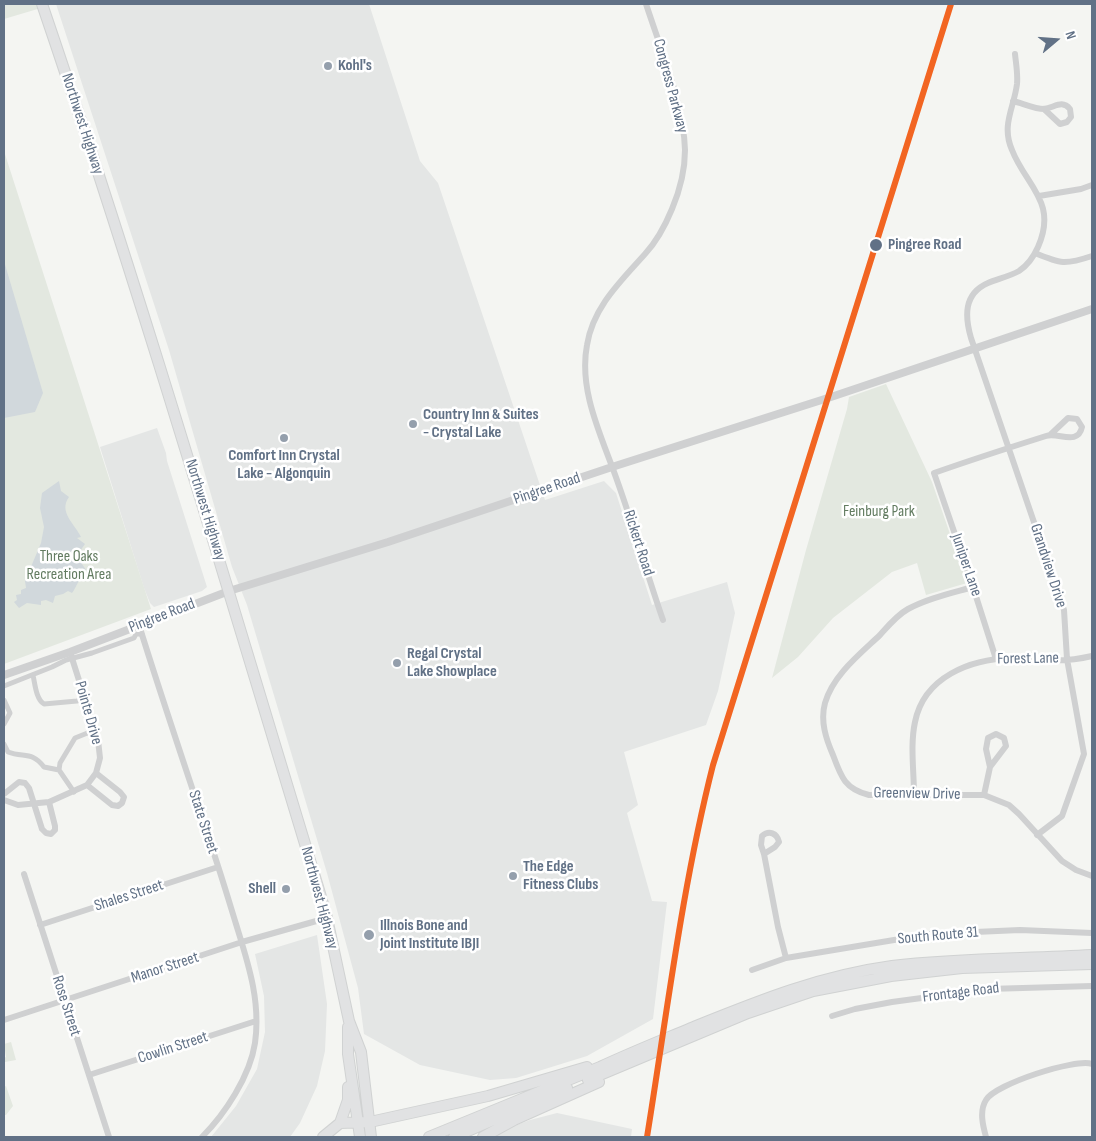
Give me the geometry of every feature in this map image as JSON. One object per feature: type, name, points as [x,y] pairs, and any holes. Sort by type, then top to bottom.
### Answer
[{"type":"main road","points":[[36,4],[47,17]]},
{"type":"main road","name":"Northwest Highway","points":[[42,4],[133,279],[327,918],[348,1021],[361,1052],[371,1137]]},
{"type":"main road","points":[[454,1137],[692,1028],[745,1006],[810,983],[890,967],[962,959],[1092,955]]},
{"type":"main road","points":[[340,1124],[370,1122],[505,1092],[623,1061],[680,1042],[748,1013],[813,991],[870,980],[962,968],[1092,964]]},
{"type":"main road","name":"Northwest Highway","points":[[348,1021],[348,1054],[360,1137]]},
{"type":"main road","points":[[323,1137],[340,1124],[348,1100],[348,1054]]},
{"type":"main road","points":[[429,1137],[600,1067],[623,1061]]},
{"type":"main road","points":[[483,1137],[514,1120],[606,1079],[623,1061]]},
{"type":"street","name":"Congress Parkway","points":[[612,467],[594,417],[586,381],[585,362],[587,344],[600,308],[618,283],[657,239],[664,227],[676,200],[684,166],[685,149],[680,111],[646,4]]},
{"type":"street","points":[[1015,54],[1018,76],[1008,118],[1008,136],[1012,150],[1039,196],[1044,215],[1043,232],[1035,253],[1063,264],[1092,256]]},
{"type":"street","points":[[1013,101],[1044,109]]},
{"type":"street","points":[[1039,196],[1081,189],[1092,185]]},
{"type":"street","name":"Grandview Drive","points":[[1035,253],[1021,270],[984,285],[974,295],[967,309],[966,320],[1064,610],[1067,659],[1084,754],[1062,816],[1037,835]]},
{"type":"street","name":"Pingree Road","points":[[4,676],[71,656],[139,625],[229,591],[424,530],[831,397],[1092,309]]},
{"type":"street","points":[[1008,448],[1050,435],[1075,437],[1079,435],[1082,427],[1077,418],[1068,418],[1050,435]]},
{"type":"street","name":"Juniper Lane","points":[[996,659],[934,473],[1008,448]]},
{"type":"street","name":"Rickert Road","points":[[612,467],[663,620]]},
{"type":"street","name":"Greenview Drive","points":[[973,586],[906,610],[838,678],[825,703],[823,717],[824,731],[843,780],[859,792],[869,795],[984,795],[1009,805],[1062,862],[1092,876]]},
{"type":"street","name":"State Street","points":[[139,625],[242,942],[253,984],[256,1021],[254,1044],[249,1064],[221,1116],[202,1137]]},
{"type":"street","points":[[4,686],[33,675],[71,656],[92,653],[134,638],[136,634],[142,634]]},
{"type":"street","name":"Pointe Drive","points":[[4,800],[18,805],[35,805],[50,802],[87,785],[96,773],[100,758],[98,740],[71,656]]},
{"type":"street","name":"Forest Lane","points":[[914,795],[914,722],[924,697],[939,681],[955,671],[972,664],[996,659],[1052,660],[1092,656]]},
{"type":"street","points":[[33,675],[40,702],[44,704],[85,699]]},
{"type":"street","points":[[4,700],[10,713],[4,724]]},
{"type":"street","points":[[74,792],[59,770],[60,763],[75,738],[95,730]]},
{"type":"street","points":[[984,795],[990,767],[986,742],[988,738],[996,734],[1004,738],[1006,746],[990,767]]},
{"type":"street","points":[[4,744],[8,752],[34,756],[44,767],[59,770]]},
{"type":"street","points":[[87,785],[112,804],[118,806],[122,803],[124,797],[120,792],[96,773]]},
{"type":"street","points":[[4,794],[19,782],[25,783],[29,788],[42,829],[46,833],[51,834],[56,826],[50,802]]},
{"type":"street","points":[[764,854],[786,958]]},
{"type":"street","name":"Shales Street","points":[[40,925],[218,867]]},
{"type":"street","name":"Rose Street","points":[[24,874],[109,1137]]},
{"type":"street","name":"Manor Street","points":[[4,1020],[242,942],[327,918]]},
{"type":"street","name":"South Route 31","points":[[752,970],[786,958],[930,934],[1020,930],[1092,933]]},
{"type":"street","name":"Frontage Road","points":[[832,1016],[855,1009],[892,1002],[988,989],[1092,986]]},
{"type":"street","name":"Cowlin Street","points":[[89,1075],[256,1021]]},
{"type":"street","points":[[986,1137],[982,1117],[983,1108],[986,1099],[994,1091],[1028,1077],[1078,1063],[1087,1062],[1092,1064]]},
{"type":"shaded area","points":[[56,4],[369,4],[420,161],[438,183],[545,500],[604,481],[616,493],[652,605],[727,582],[735,613],[718,691],[706,725],[624,752],[638,805],[627,813],[652,901],[667,902],[653,1019],[587,1056],[516,1078],[490,1080],[420,1065],[364,1034],[358,988],[327,873],[247,605],[232,567],[169,350]]},
{"type":"shaded area","points":[[4,261],[43,393],[35,412],[4,418]]},
{"type":"shaded area","points":[[157,428],[207,587],[202,591],[154,607],[150,603],[144,588],[100,447]]},
{"type":"shaded area","points":[[59,481],[61,491],[69,497],[66,502],[66,513],[81,537],[77,538],[85,544],[80,551],[85,556],[82,564],[86,570],[85,578],[79,582],[72,593],[68,591],[55,596],[53,603],[46,600],[41,601],[41,605],[27,603],[19,608],[14,602],[17,600],[16,595],[21,594],[21,590],[26,588],[25,581],[41,543],[44,527],[40,508],[42,493]]},
{"type":"shaded area","points":[[317,935],[327,1004],[325,1051],[317,1086],[300,1123],[290,1137],[211,1137],[236,1106],[257,1069],[265,1032],[264,996],[255,954]]},
{"type":"shaded area","points":[[557,1113],[632,1129],[631,1137],[495,1137],[503,1130]]},
{"type":"green space","points":[[4,4],[39,4],[41,8],[4,19]]},
{"type":"green space","name":"Three Oaks Recreation Area","points":[[4,151],[151,609],[4,664]]},
{"type":"green space","name":"Feinburg Park","points":[[886,384],[932,482],[967,583],[926,595],[917,563],[892,572],[833,618],[798,657],[772,678],[849,397]]},
{"type":"green space","points":[[11,1042],[16,1060],[5,1062],[4,1065],[4,1058],[6,1057],[4,1044]]},
{"type":"green space","points":[[6,1086],[13,1106],[4,1115],[4,1087]]},
{"type":"transit line","points":[[647,1137],[692,857],[713,765],[951,4]]},
{"type":"place","name":"Kohl's","points":[[328,66]]},
{"type":"place","name":"Pingree Road","points":[[876,245]]},
{"type":"place","name":"Country Inn & Suites - Crystal Lake","points":[[413,424]]},
{"type":"place","name":"Comfort Inn Crystal Lake - Algonquin","points":[[284,438]]},
{"type":"place","name":"Regal Crystal Lake Showplace","points":[[397,663]]},
{"type":"place","name":"The Edge Fitness Clubs","points":[[513,876]]},
{"type":"place","name":"Shell","points":[[286,889]]},
{"type":"place","name":"Illnois Bone and Joint Institute IBJI","points":[[369,935]]}]
